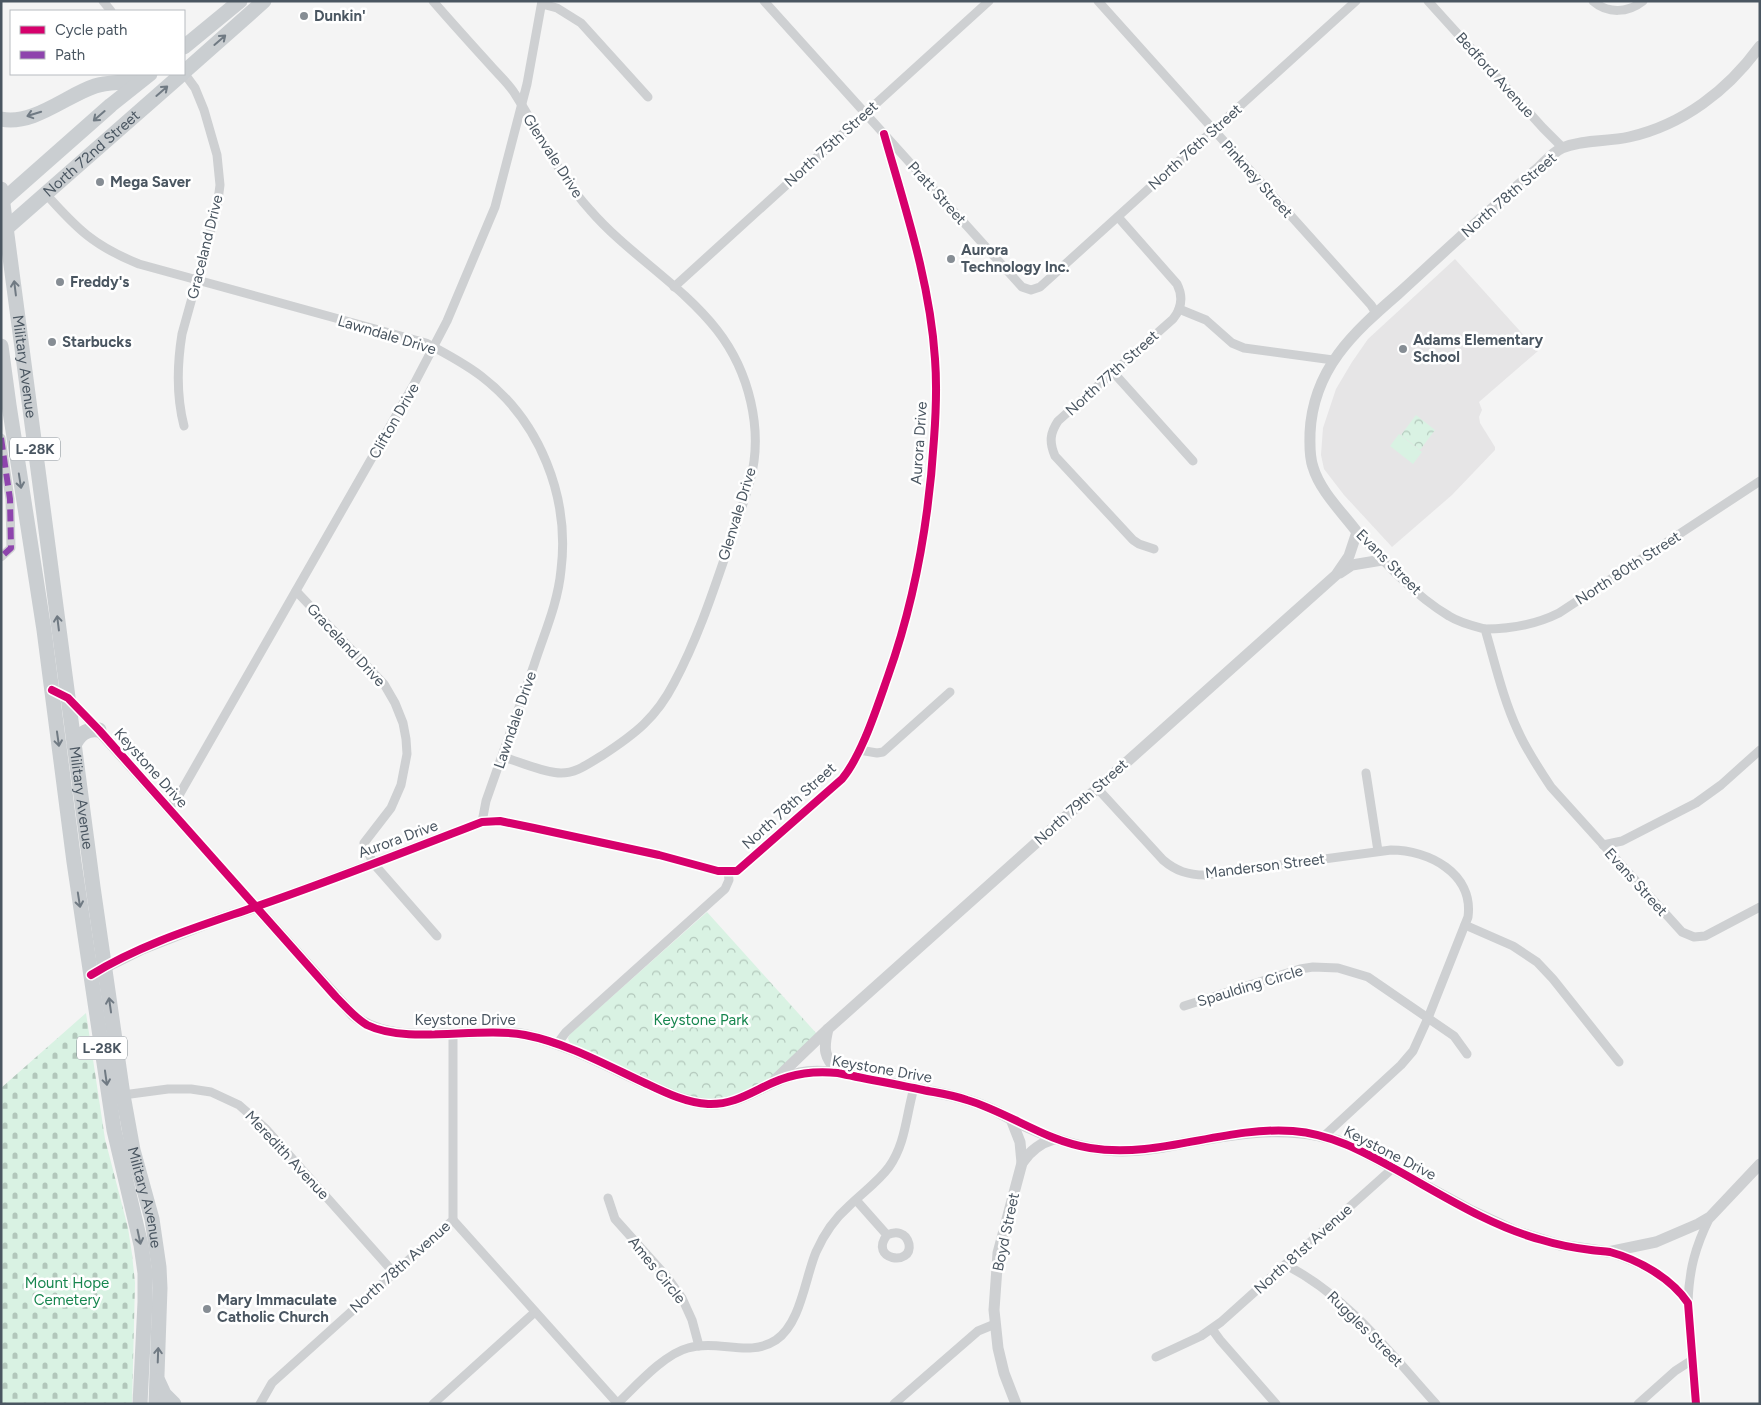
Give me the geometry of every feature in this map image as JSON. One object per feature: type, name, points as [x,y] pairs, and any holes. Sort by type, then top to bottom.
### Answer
[{"type":"main road","points":[[185,46],[240,1]]},
{"type":"main road","name":"North 72nd Street","points":[[185,71],[264,1]]},
{"type":"main road","name":"North 72nd Street","points":[[4,230],[181,75]]},
{"type":"main road","points":[[1,119],[17,119],[45,111],[96,86],[127,83],[148,76]]},
{"type":"main road","name":"North 72nd Street","points":[[2,197],[148,76]]},
{"type":"main road","name":"Military Avenue","points":[[2,197],[4,230],[123,1095],[133,1150],[152,1219],[160,1267],[156,1404]]},
{"type":"main road","name":"Military Avenue","points":[[1,346],[114,1130],[137,1226],[145,1273],[140,1404]]},
{"type":"main road","points":[[74,746],[82,734],[90,730],[99,730]]},
{"type":"main road","points":[[157,1378],[164,1394],[174,1404]]},
{"type":"street","name":"Glenvale Drive","points":[[433,1],[514,92],[558,167],[581,200],[606,227],[709,320],[728,346],[745,381],[753,417],[754,449],[750,480],[710,603],[668,695],[651,718],[630,737],[582,768],[568,773],[550,772],[502,757]]},
{"type":"street","name":"Pratt Street","points":[[764,1],[1022,287],[1033,290]]},
{"type":"street","name":"North 75th Street","points":[[674,287],[989,1]]},
{"type":"street","name":"Pinkney Street","points":[[1098,1],[1376,313]]},
{"type":"street","name":"North 76th Street","points":[[1033,290],[1040,287],[1356,1]]},
{"type":"street","name":"Bedford Avenue","points":[[1428,1],[1563,148]]},
{"type":"street","points":[[1593,1],[1607,10],[1622,11],[1634,7],[1643,1]]},
{"type":"street","name":"Clifton Drive","points":[[168,808],[178,797],[434,348],[490,223],[521,106],[542,3]]},
{"type":"street","points":[[542,3],[557,8],[581,23],[648,96]]},
{"type":"street","name":"North 78th Street","points":[[1333,360],[1354,334],[1376,313],[1500,200],[1563,148],[1590,141],[1627,137],[1667,124],[1721,90],[1760,46]]},
{"type":"street","name":"Graceland Drive","points":[[184,426],[178,395],[179,355],[182,334],[217,208],[220,185],[217,155],[204,110],[195,88],[185,75]]},
{"type":"street","name":"Aurora Drive","points":[[859,750],[893,662],[912,594],[928,504],[935,416],[935,358],[925,291],[913,239],[884,134]]},
{"type":"street","name":"Lawndale Drive","points":[[45,193],[70,222],[98,244],[139,264],[426,343],[482,376],[502,394],[520,416],[546,459],[560,509],[563,550],[558,591],[486,801],[482,822]]},
{"type":"street","points":[[1118,217],[1177,284],[1181,291],[1182,299],[1179,309],[1206,320],[1232,343],[1244,348],[1333,360]]},
{"type":"street","name":"North 77th Street","points":[[1154,549],[1138,544],[1133,540],[1055,456],[1050,441],[1051,433],[1058,421],[1173,318],[1179,309]]},
{"type":"street","name":"Evans Street","points":[[1333,360],[1327,370],[1311,418],[1310,452],[1318,479],[1357,532],[1382,560],[1410,586],[1450,617],[1485,629],[1508,707],[1527,750],[1551,787],[1682,932],[1694,937],[1706,936],[1760,907]]},
{"type":"street","points":[[1113,372],[1194,461]]},
{"type":"street","points":[[1,438],[10,499],[11,548],[1,557]]},
{"type":"street","name":"North 80th Street","points":[[1485,629],[1522,627],[1559,613],[1760,481]]},
{"type":"street","points":[[1,506],[10,499]]},
{"type":"street","name":"North 79th Street","points":[[1336,575],[1349,556],[1357,532]]},
{"type":"street","name":"North 79th Street","points":[[772,1083],[828,1029],[1336,575],[1352,565],[1382,560]]},
{"type":"street","name":"Graceland Drive","points":[[296,591],[384,684],[395,703],[403,723],[407,754],[402,785],[390,808],[364,843],[373,863]]},
{"type":"street","name":"Keystone Drive","points":[[52,690],[68,698],[99,730],[336,997],[359,1020],[367,1025],[387,1031],[408,1034],[505,1032],[532,1036],[557,1044],[665,1092],[698,1103],[716,1104],[732,1102],[772,1083],[804,1072],[820,1071],[966,1099],[991,1108],[1054,1139],[1072,1145],[1091,1148],[1126,1151],[1154,1149],[1264,1131],[1295,1131],[1324,1136],[1354,1147],[1472,1211],[1517,1232],[1560,1245],[1608,1252],[1631,1260],[1658,1275],[1682,1293],[1688,1304]]},
{"type":"street","points":[[859,750],[876,753],[883,752],[950,692]]},
{"type":"street","name":"North 78th Street","points":[[728,871],[737,871],[842,779],[852,766],[859,750]]},
{"type":"street","points":[[1603,845],[1622,841],[1696,803],[1721,785],[1760,750]]},
{"type":"street","points":[[1366,773],[1378,851]]},
{"type":"street","name":"Manderson Street","points":[[1097,788],[1163,860],[1175,869],[1191,875],[1205,875],[1391,850],[1413,851],[1430,857],[1446,867],[1458,881],[1466,895],[1468,913],[1465,925]]},
{"type":"street","name":"Aurora Drive","points":[[91,975],[140,950],[216,920],[482,822],[500,821],[728,871]]},
{"type":"street","points":[[373,863],[437,936]]},
{"type":"street","points":[[557,1044],[566,1032],[725,889],[729,880],[728,871]]},
{"type":"street","points":[[1324,1136],[1407,1059],[1418,1044],[1465,925],[1513,946],[1536,962],[1553,979],[1619,1062]]},
{"type":"street","name":"Spaulding Circle","points":[[1184,1006],[1300,969],[1328,967],[1348,970],[1368,977],[1454,1036],[1467,1054]]},
{"type":"street","points":[[828,1029],[824,1045],[825,1052],[828,1061],[838,1073]]},
{"type":"street","name":"North 78th Avenue","points":[[260,1404],[272,1384],[453,1220],[452,1033]]},
{"type":"street","points":[[453,1220],[617,1404],[670,1356],[684,1349],[714,1344],[749,1349],[759,1348],[781,1336],[794,1318],[815,1254],[823,1238],[837,1218],[883,1175],[897,1154],[903,1139],[914,1088]]},
{"type":"street","name":"Meredith Avenue","points":[[123,1095],[168,1089],[191,1089],[220,1096],[239,1105],[265,1128],[394,1273]]},
{"type":"street","name":"Boyd Street","points":[[1012,1119],[1020,1142],[1022,1163],[998,1253],[995,1286],[995,1324],[1004,1373],[1016,1404]]},
{"type":"street","points":[[1022,1163],[1040,1145],[1054,1139]]},
{"type":"street","points":[[1608,1252],[1656,1242],[1688,1230],[1710,1217],[1760,1164]]},
{"type":"street","name":"North 81st Avenue","points":[[1156,1357],[1201,1336],[1212,1328],[1286,1265],[1393,1168]]},
{"type":"street","name":"Ames Circle","points":[[608,1198],[615,1219],[667,1277],[682,1298],[692,1320],[699,1346]]},
{"type":"street","points":[[856,1200],[887,1235]]},
{"type":"street","points":[[1696,1404],[1688,1304],[1690,1276],[1694,1256],[1710,1217]]},
{"type":"street","name":"Ruggles Street","points":[[1286,1265],[1313,1281],[1340,1301],[1436,1404]]},
{"type":"street","points":[[433,1404],[535,1312]]},
{"type":"street","points":[[894,1404],[978,1331],[995,1324]]},
{"type":"street","points":[[1212,1328],[1220,1340],[1276,1404]]},
{"type":"street","points":[[1638,1404],[1675,1371],[1692,1360]]},
{"type":"shaded area","points":[[1455,259],[1538,351],[1479,402],[1482,410],[1479,417],[1480,423],[1495,450],[1452,495],[1392,547],[1344,495],[1324,469],[1321,455],[1323,428],[1336,389],[1368,339]]},
{"type":"green space","points":[[1416,415],[1435,430],[1420,450],[1401,435]]},
{"type":"green space","points":[[1399,434],[1422,452],[1413,464],[1390,446]]},
{"type":"green space","name":"Keystone Park","points":[[707,912],[817,1034],[776,1073],[755,1089],[718,1100],[688,1097],[570,1044],[568,1038],[570,1034]]},
{"type":"green space","name":"Mount Hope Cemetery","points":[[86,1013],[105,1139],[128,1228],[132,1254],[135,1283],[132,1404],[1,1404],[1,1088]]},
{"type":"marked path","points":[[1,438],[10,499],[11,548],[1,557]]},
{"type":"cycle path","points":[[91,975],[130,954],[171,936],[312,887],[482,822],[500,821],[659,855],[718,871],[737,871],[842,779],[856,757],[868,730],[898,647],[906,618],[919,559],[929,499],[935,429],[936,369],[928,302],[916,245],[884,134]]},
{"type":"cycle path","points":[[52,690],[68,698],[99,730],[336,997],[367,1025],[384,1031],[402,1034],[486,1032],[525,1035],[587,1056],[684,1100],[708,1104],[725,1103],[796,1075],[829,1072],[962,1098],[1058,1139],[1090,1148],[1141,1149],[1242,1133],[1267,1131],[1293,1131],[1320,1136],[1346,1144],[1504,1227],[1554,1243],[1621,1255],[1654,1271],[1673,1286],[1688,1303],[1696,1404]]},
{"type":"place","name":"Dunkin'","points":[[304,16]]},
{"type":"place","name":"Mega Saver","points":[[100,182]]},
{"type":"place","name":"Aurora Technology Inc.","points":[[951,259]]},
{"type":"place","name":"Freddy's","points":[[60,282]]},
{"type":"place","name":"Starbucks","points":[[52,342]]},
{"type":"place","name":"Adams Elementary School","points":[[1403,349]]},
{"type":"place","name":"Mary Immaculate Catholic Church","points":[[207,1309]]}]
